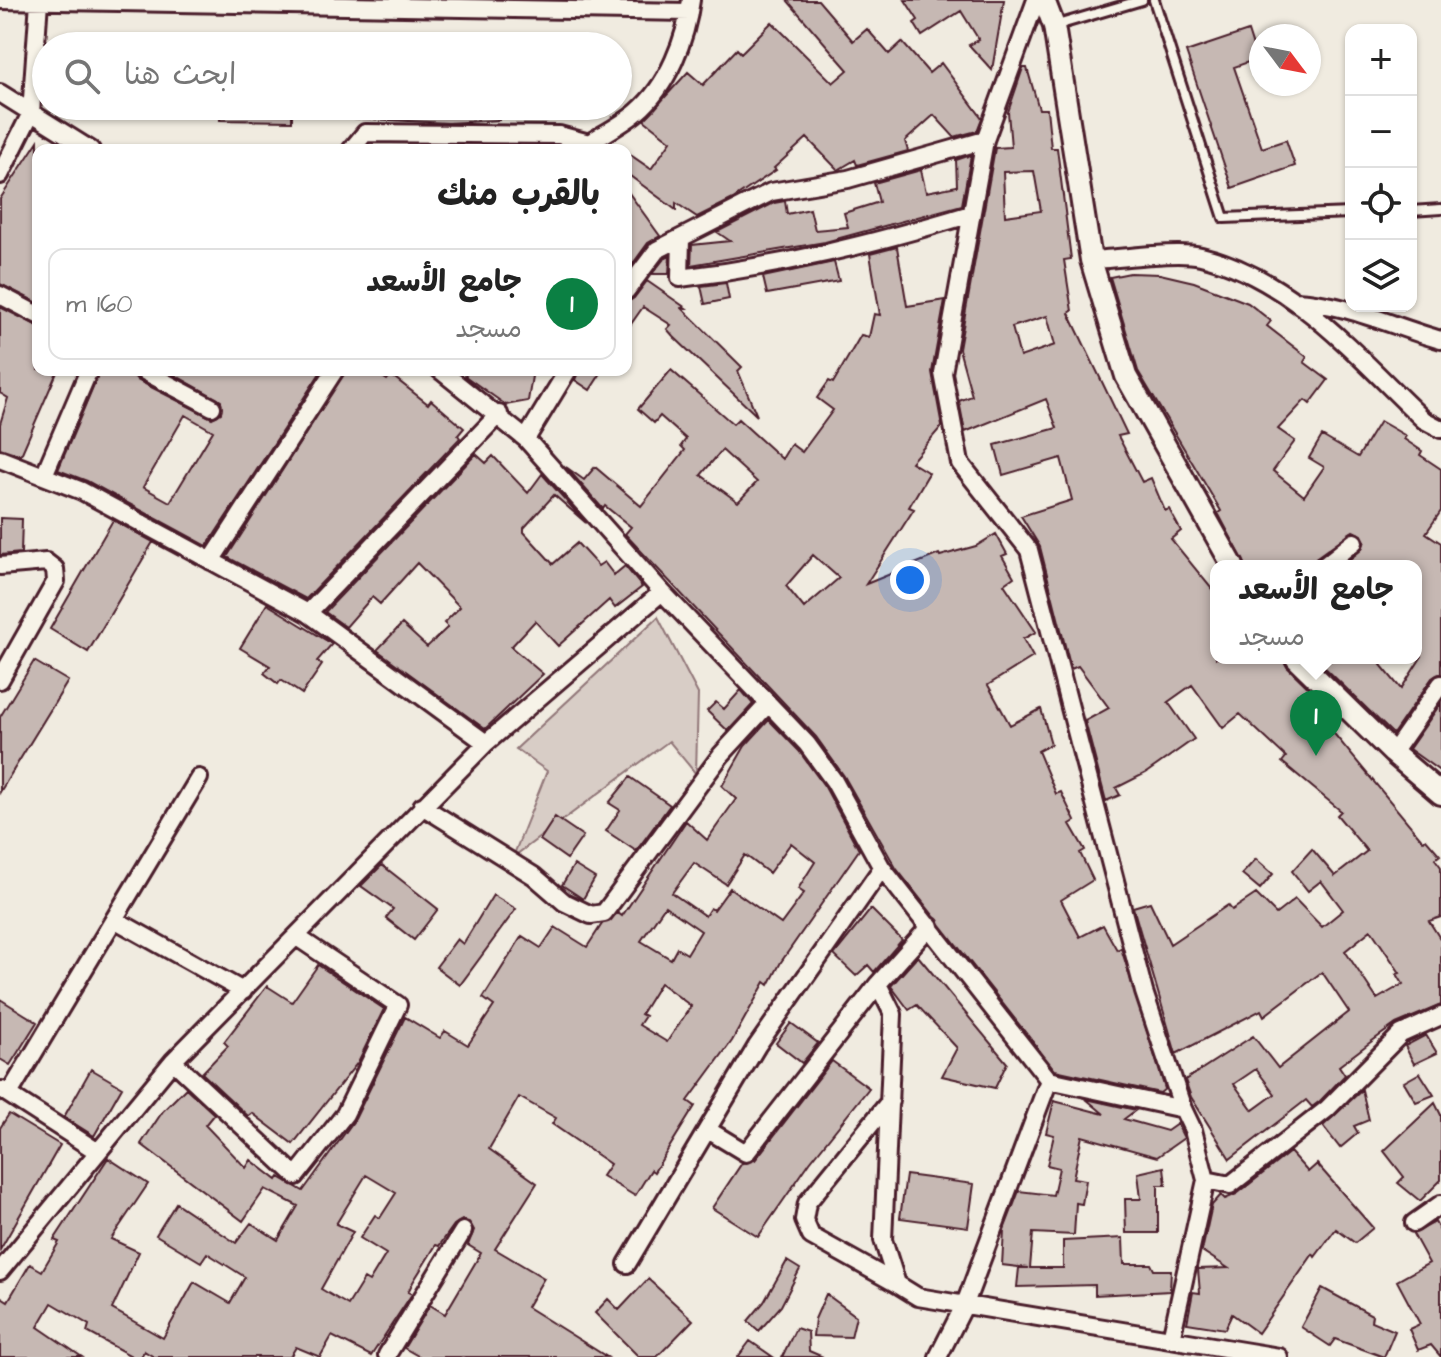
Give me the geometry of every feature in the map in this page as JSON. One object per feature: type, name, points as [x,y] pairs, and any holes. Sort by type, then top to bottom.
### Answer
[{"type":"street","points":[[0,0],[690,6],[675,56],[653,92],[632,115]]},
{"type":"street","points":[[1036,0],[985,140],[943,373],[960,463],[1029,550],[1144,992],[1193,1130],[1206,1180],[1171,1339]]},
{"type":"street","points":[[1044,0],[1054,26],[1091,260],[1126,376],[1230,560]]},
{"type":"street","points":[[37,32],[39,1]]},
{"type":"street","points":[[0,93],[31,113]]},
{"type":"street","points":[[0,175],[31,113],[32,99]]},
{"type":"street","points":[[42,120],[81,144]]},
{"type":"street","points":[[591,144],[625,120]]},
{"type":"street","points":[[356,144],[365,133],[559,135],[583,144]]},
{"type":"street","points":[[632,283],[657,250],[771,192],[848,179],[985,140]]},
{"type":"street","points":[[681,238],[680,278],[756,269],[850,250],[971,214]]},
{"type":"street","points":[[1091,260],[1199,255],[1249,275],[1296,301],[1424,420],[1441,429]]},
{"type":"street","points":[[0,295],[32,312]]},
{"type":"street","points":[[1296,301],[1330,303],[1441,340]]},
{"type":"street","points":[[44,475],[86,376]]},
{"type":"street","points":[[153,376],[212,407]]},
{"type":"street","points":[[211,561],[331,376]]},
{"type":"street","points":[[448,376],[499,414],[526,439],[662,592],[807,744],[834,781],[882,868],[1049,1080],[1183,1109]]},
{"type":"street","points":[[526,439],[564,376]]},
{"type":"street","points":[[308,613],[499,414]]},
{"type":"street","points":[[0,459],[82,491],[308,613],[486,743]]},
{"type":"street","points":[[1332,560],[1354,542]]},
{"type":"street","points":[[0,566],[46,562],[55,569],[56,581],[0,680]]},
{"type":"street","points":[[0,1271],[173,1061],[486,743],[662,592]]},
{"type":"street","points":[[1302,664],[1393,753],[1441,794]]},
{"type":"street","points":[[1393,753],[1441,684]]},
{"type":"street","points":[[422,806],[534,876],[564,902],[591,915],[604,913],[721,755],[768,704]]},
{"type":"street","points":[[98,1152],[4,1091],[114,919],[199,778]]},
{"type":"street","points":[[627,1264],[757,1046],[882,868]]},
{"type":"street","points":[[114,919],[243,991]]},
{"type":"street","points":[[708,1130],[746,1153],[878,984],[930,926]]},
{"type":"street","points":[[173,1061],[296,1176],[345,1114],[398,1005],[297,937]]},
{"type":"street","points":[[878,984],[893,1014],[883,1240],[897,1284]]},
{"type":"street","points":[[1206,1180],[1230,1185],[1327,1109],[1401,1034],[1441,1016]]},
{"type":"street","points":[[938,1357],[965,1304],[1049,1080]]},
{"type":"street","points":[[890,1101],[807,1203],[804,1220],[811,1236],[918,1297],[1279,1357]]},
{"type":"street","points":[[1414,1223],[1441,1204]]},
{"type":"street","points":[[388,1356],[463,1231]]},
{"type":"lane","points":[[1054,26],[1142,0]]},
{"type":"lane","points":[[1154,0],[1224,218],[1345,213]]},
{"type":"lane","points":[[1417,211],[1441,209]]},
{"type":"shaded area","points":[[658,617],[698,694],[696,774],[669,741],[513,857],[547,771],[516,749]]},
{"type":"building","points":[[787,0],[818,0],[853,41],[867,29],[889,54],[902,42],[929,73],[941,63],[982,118],[977,131],[954,137],[934,115],[905,141],[908,151],[857,165],[855,160],[838,170],[807,138],[774,168],[776,170],[733,199],[697,217],[676,203],[676,210],[632,177],[632,156],[651,169],[671,141],[644,120],[688,72],[703,85],[737,49],[741,53],[772,22],[833,83],[848,70]]},
{"type":"building","points":[[905,0],[1004,0],[992,70],[969,45],[979,40],[961,11],[922,36],[914,23],[918,20]]},
{"type":"building","points":[[1248,31],[1249,62],[1234,67],[1262,148],[1286,140],[1295,166],[1232,188],[1186,52]]},
{"type":"building","points":[[1023,68],[1027,68],[1039,109],[1047,109],[1051,148],[1057,148],[1071,259],[1064,260],[1072,311],[1069,313],[1127,434],[1118,436],[1142,482],[1151,478],[1165,511],[1169,509],[1181,531],[1171,539],[1210,587],[1210,664],[1286,664],[1324,703],[1316,712],[1423,841],[1426,839],[1440,855],[1435,859],[1441,867],[1441,917],[1429,921],[1441,940],[1441,1005],[1396,1024],[1368,1044],[1339,1066],[1345,1075],[1320,1101],[1312,1107],[1306,1100],[1230,1159],[1191,1097],[1185,1080],[1253,1036],[1278,1068],[1349,1012],[1322,972],[1264,1016],[1261,1010],[1176,1054],[1133,907],[1150,902],[1170,944],[1228,905],[1232,910],[1256,894],[1276,914],[1295,899],[1322,927],[1343,910],[1321,881],[1308,891],[1292,871],[1312,849],[1335,876],[1367,851],[1337,815],[1341,811],[1282,762],[1286,757],[1240,714],[1223,728],[1192,685],[1168,702],[1194,739],[1146,773],[1116,788],[1120,795],[1106,801],[1085,721],[1109,708],[1078,666],[1071,669],[1040,547],[1021,516],[1072,500],[1061,458],[1003,475],[995,445],[1057,428],[1046,399],[965,432],[959,401],[972,396],[959,349],[995,148],[1011,147],[1008,112]],"holes":[[[1034,171],[1041,211],[1005,216],[1003,172]],[[1047,316],[1055,345],[1020,357],[1012,327]],[[1371,930],[1400,973],[1397,974],[1403,984],[1377,999],[1345,951]],[[1256,1069],[1275,1094],[1253,1110],[1234,1084]]]},
{"type":"building","points":[[390,120],[499,120],[448,123]]},
{"type":"building","points":[[32,150],[32,300],[0,284],[0,199]]},
{"type":"building","points":[[971,155],[962,205],[825,242],[691,265],[692,245],[730,241],[717,232],[774,203],[785,201],[787,214],[810,209],[815,230],[848,227],[844,213],[879,202],[874,183],[921,170],[926,192],[957,186],[956,160]]},
{"type":"building","points":[[632,197],[660,236],[648,243],[632,265]]},
{"type":"building","points":[[897,247],[907,306],[945,300],[932,372],[942,426],[911,462],[929,473],[909,507],[914,509],[866,584],[939,554],[976,546],[996,534],[1007,554],[1002,556],[1014,577],[1004,584],[1036,632],[1023,639],[1033,657],[988,685],[1010,725],[1041,709],[1051,744],[1038,751],[1056,794],[1061,792],[1075,821],[1070,824],[1085,850],[1080,853],[1093,880],[1061,900],[1080,937],[1103,925],[1117,950],[1121,948],[1165,1089],[1160,1093],[1055,1070],[896,868],[844,776],[816,737],[625,534],[631,527],[605,506],[603,509],[566,467],[584,480],[595,467],[641,506],[685,450],[681,446],[686,439],[660,416],[654,423],[638,409],[671,370],[733,424],[738,419],[782,459],[791,444],[802,452],[833,410],[817,398],[829,381],[833,383],[861,335],[869,337],[874,314],[880,315],[870,254]],"holes":[[[722,450],[757,482],[738,502],[701,475]],[[813,555],[839,578],[804,608],[786,586]]]},
{"type":"building","points":[[670,256],[669,274],[652,274],[664,259]]},
{"type":"building","points":[[834,262],[839,281],[767,294],[763,277]]},
{"type":"building","points":[[1130,273],[1160,274],[1194,282],[1248,303],[1271,321],[1267,326],[1307,357],[1304,362],[1328,380],[1310,404],[1305,400],[1278,429],[1295,441],[1273,471],[1304,496],[1324,467],[1309,458],[1322,436],[1358,457],[1380,421],[1406,436],[1404,439],[1422,451],[1420,455],[1441,469],[1441,511],[1426,533],[1441,543],[1441,673],[1432,678],[1393,734],[1321,664],[1382,664],[1401,689],[1417,664],[1422,664],[1422,560],[1349,560],[1361,550],[1365,541],[1362,535],[1353,531],[1316,560],[1243,560],[1218,513],[1221,511],[1138,371],[1110,277]]},
{"type":"building","points":[[647,281],[686,308],[682,308],[742,367],[738,371],[757,416],[674,337],[667,329],[671,325],[643,307],[632,323],[634,298]]},
{"type":"building","points":[[726,283],[729,299],[705,304],[701,286]]},
{"type":"building","points":[[0,307],[32,323],[32,376],[55,376],[21,455],[0,448],[0,424],[8,398],[0,393]]},
{"type":"building","points":[[97,376],[135,376],[212,418],[221,413],[221,401],[177,376],[318,376],[207,546],[87,481],[58,470]],"holes":[[[185,415],[213,431],[170,502],[143,487]]]},
{"type":"building","points":[[342,376],[381,376],[387,380],[392,376],[428,404],[431,400],[464,428],[458,435],[460,438],[306,599],[227,557]]},
{"type":"building","points":[[465,376],[532,376],[528,401],[506,405]]},
{"type":"building","points":[[577,376],[599,376],[590,390],[575,380]]},
{"type":"building","points":[[476,454],[486,463],[493,456],[528,493],[542,474],[586,523],[554,495],[524,528],[524,532],[553,564],[577,543],[598,566],[604,562],[614,575],[625,566],[642,587],[615,608],[609,600],[558,646],[535,621],[511,647],[543,674],[485,729],[377,650],[402,624],[427,647],[448,627],[444,623],[460,607],[417,563],[380,604],[372,597],[346,627],[325,612]]},
{"type":"building","points":[[0,518],[22,519],[21,553],[0,555]]},
{"type":"building","points":[[113,520],[179,556],[153,542],[88,652],[50,629]]},
{"type":"building","points":[[267,604],[332,644],[317,661],[322,665],[302,694],[281,680],[278,684],[264,673],[270,666],[240,648]]},
{"type":"building","points":[[34,661],[68,681],[0,792],[0,717]]},
{"type":"building","points":[[741,690],[753,704],[728,731],[707,711],[716,702],[724,709]]},
{"type":"building","points":[[1441,703],[1441,772],[1409,749]]},
{"type":"building","points":[[769,720],[799,751],[825,787],[859,850],[781,962],[769,985],[765,982],[732,1041],[688,1101],[695,1106],[654,1172],[651,1170],[635,1196],[602,1176],[610,1164],[552,1124],[556,1118],[519,1097],[489,1149],[537,1183],[495,1249],[544,1278],[527,1307],[607,1357],[420,1357],[404,1348],[430,1305],[445,1314],[481,1253],[468,1245],[474,1230],[469,1222],[462,1220],[454,1225],[439,1246],[436,1245],[408,1292],[412,1294],[371,1356],[332,1336],[320,1357],[296,1347],[290,1357],[154,1357],[144,1351],[141,1357],[133,1357],[87,1332],[89,1325],[52,1303],[38,1327],[82,1357],[0,1357],[0,1296],[8,1301],[30,1264],[42,1271],[59,1242],[54,1240],[108,1158],[148,1184],[111,1239],[139,1252],[112,1309],[163,1338],[194,1282],[230,1303],[245,1277],[207,1253],[201,1262],[156,1235],[176,1203],[236,1243],[251,1223],[278,1240],[298,1206],[265,1189],[243,1221],[141,1144],[163,1111],[186,1088],[214,1114],[205,1125],[246,1168],[251,1160],[277,1180],[279,1177],[303,1191],[355,1119],[405,1017],[440,1038],[445,1031],[468,1045],[494,1006],[483,998],[522,936],[541,948],[555,927],[587,947],[602,924],[618,913],[622,916],[686,821],[707,840],[736,799],[722,786],[745,746]],"holes":[[[791,843],[815,862],[798,889],[804,893],[781,924],[730,888],[714,910],[710,908],[705,916],[672,893],[694,863],[726,884],[745,855],[769,873]],[[665,906],[701,931],[687,954],[677,948],[671,959],[641,941]],[[660,983],[691,1006],[667,1042],[639,1025],[645,1016],[641,1014]],[[366,1175],[396,1193],[380,1218],[375,1215],[360,1238],[386,1254],[369,1282],[364,1279],[348,1305],[321,1289],[353,1232],[336,1224]]]},
{"type":"building","points":[[630,777],[670,805],[636,851],[606,831],[620,810],[609,803]]},
{"type":"building","points":[[555,817],[583,836],[567,859],[540,840]]},
{"type":"building","points":[[1256,859],[1273,874],[1260,889],[1242,874]]},
{"type":"building","points":[[382,865],[438,909],[414,940],[386,918],[393,909],[361,886]]},
{"type":"building","points":[[574,865],[595,878],[583,899],[562,885]]},
{"type":"building","points":[[493,895],[516,909],[460,985],[436,967],[457,939],[463,944]]},
{"type":"building","points":[[871,909],[902,940],[874,972],[868,965],[856,976],[834,955]]},
{"type":"building","points":[[918,956],[1007,1063],[995,1088],[942,1076],[957,1048],[917,1005],[909,1010],[891,986]]},
{"type":"building","points":[[318,965],[384,1009],[358,1062],[293,1144],[252,1113],[248,1116],[202,1073],[228,1046],[224,1042],[267,986],[292,1002]]},
{"type":"building","points":[[0,999],[37,1022],[10,1065],[0,1059]]},
{"type":"building","points":[[791,1023],[818,1043],[802,1063],[776,1043]]},
{"type":"building","points":[[1426,1035],[1437,1053],[1414,1064],[1405,1046]]},
{"type":"building","points":[[832,1061],[869,1088],[810,1162],[758,1237],[712,1208],[742,1163],[755,1160]]},
{"type":"building","points":[[91,1069],[122,1087],[94,1136],[64,1117]]},
{"type":"building","points":[[1420,1073],[1434,1095],[1416,1102],[1404,1082]]},
{"type":"building","points":[[1362,1090],[1369,1120],[1354,1126],[1358,1133],[1340,1148],[1323,1126]]},
{"type":"building","points":[[1086,1099],[1136,1110],[1124,1119],[1167,1131],[1177,1124],[1184,1138],[1157,1157],[1082,1136],[1073,1178],[1086,1180],[1082,1204],[1076,1203],[1074,1235],[1033,1233],[1030,1268],[1063,1268],[1063,1241],[1123,1238],[1124,1264],[1151,1264],[1154,1270],[1171,1270],[1170,1291],[1095,1295],[1095,1285],[1017,1287],[1019,1268],[1028,1268],[1002,1265],[1004,1230],[1019,1191],[1053,1195],[1059,1168],[1047,1165],[1054,1135],[1046,1133],[1054,1101],[1104,1114]]},
{"type":"building","points":[[1435,1103],[1441,1115],[1441,1180],[1420,1201],[1398,1183],[1404,1177],[1384,1151]]},
{"type":"building","points":[[9,1114],[60,1145],[0,1250],[0,1128]]},
{"type":"building","points":[[1290,1152],[1308,1172],[1317,1164],[1373,1228],[1355,1243],[1336,1229],[1315,1257],[1313,1254],[1258,1333],[1232,1314],[1225,1329],[1187,1323],[1193,1292],[1200,1293],[1198,1269],[1228,1268],[1202,1251],[1212,1205],[1221,1195],[1225,1199],[1237,1194]]},
{"type":"building","points":[[1164,1167],[1166,1185],[1158,1185],[1158,1233],[1126,1233],[1125,1199],[1141,1199],[1138,1173]]},
{"type":"building","points":[[906,1175],[974,1184],[968,1227],[900,1218]]},
{"type":"building","points":[[1435,1222],[1441,1233],[1441,1357],[1431,1345],[1418,1350],[1409,1329],[1420,1324],[1397,1281],[1429,1263],[1413,1234]]},
{"type":"building","points":[[787,1261],[800,1269],[781,1306],[759,1331],[748,1321],[764,1302]]},
{"type":"building","points":[[648,1279],[693,1320],[657,1357],[639,1357],[595,1313],[608,1299],[619,1310]]},
{"type":"building","points":[[1322,1288],[1372,1315],[1371,1321],[1395,1331],[1384,1357],[1335,1339],[1330,1346],[1301,1327]]},
{"type":"building","points":[[826,1294],[856,1316],[851,1337],[813,1336],[815,1319]]},
{"type":"building","points":[[796,1328],[808,1332],[809,1351],[823,1357],[782,1357]]},
{"type":"building","points":[[750,1341],[773,1357],[738,1357]]},
{"type":"place","name":"جامع الأسعد","points":[[1316,756]]}]
